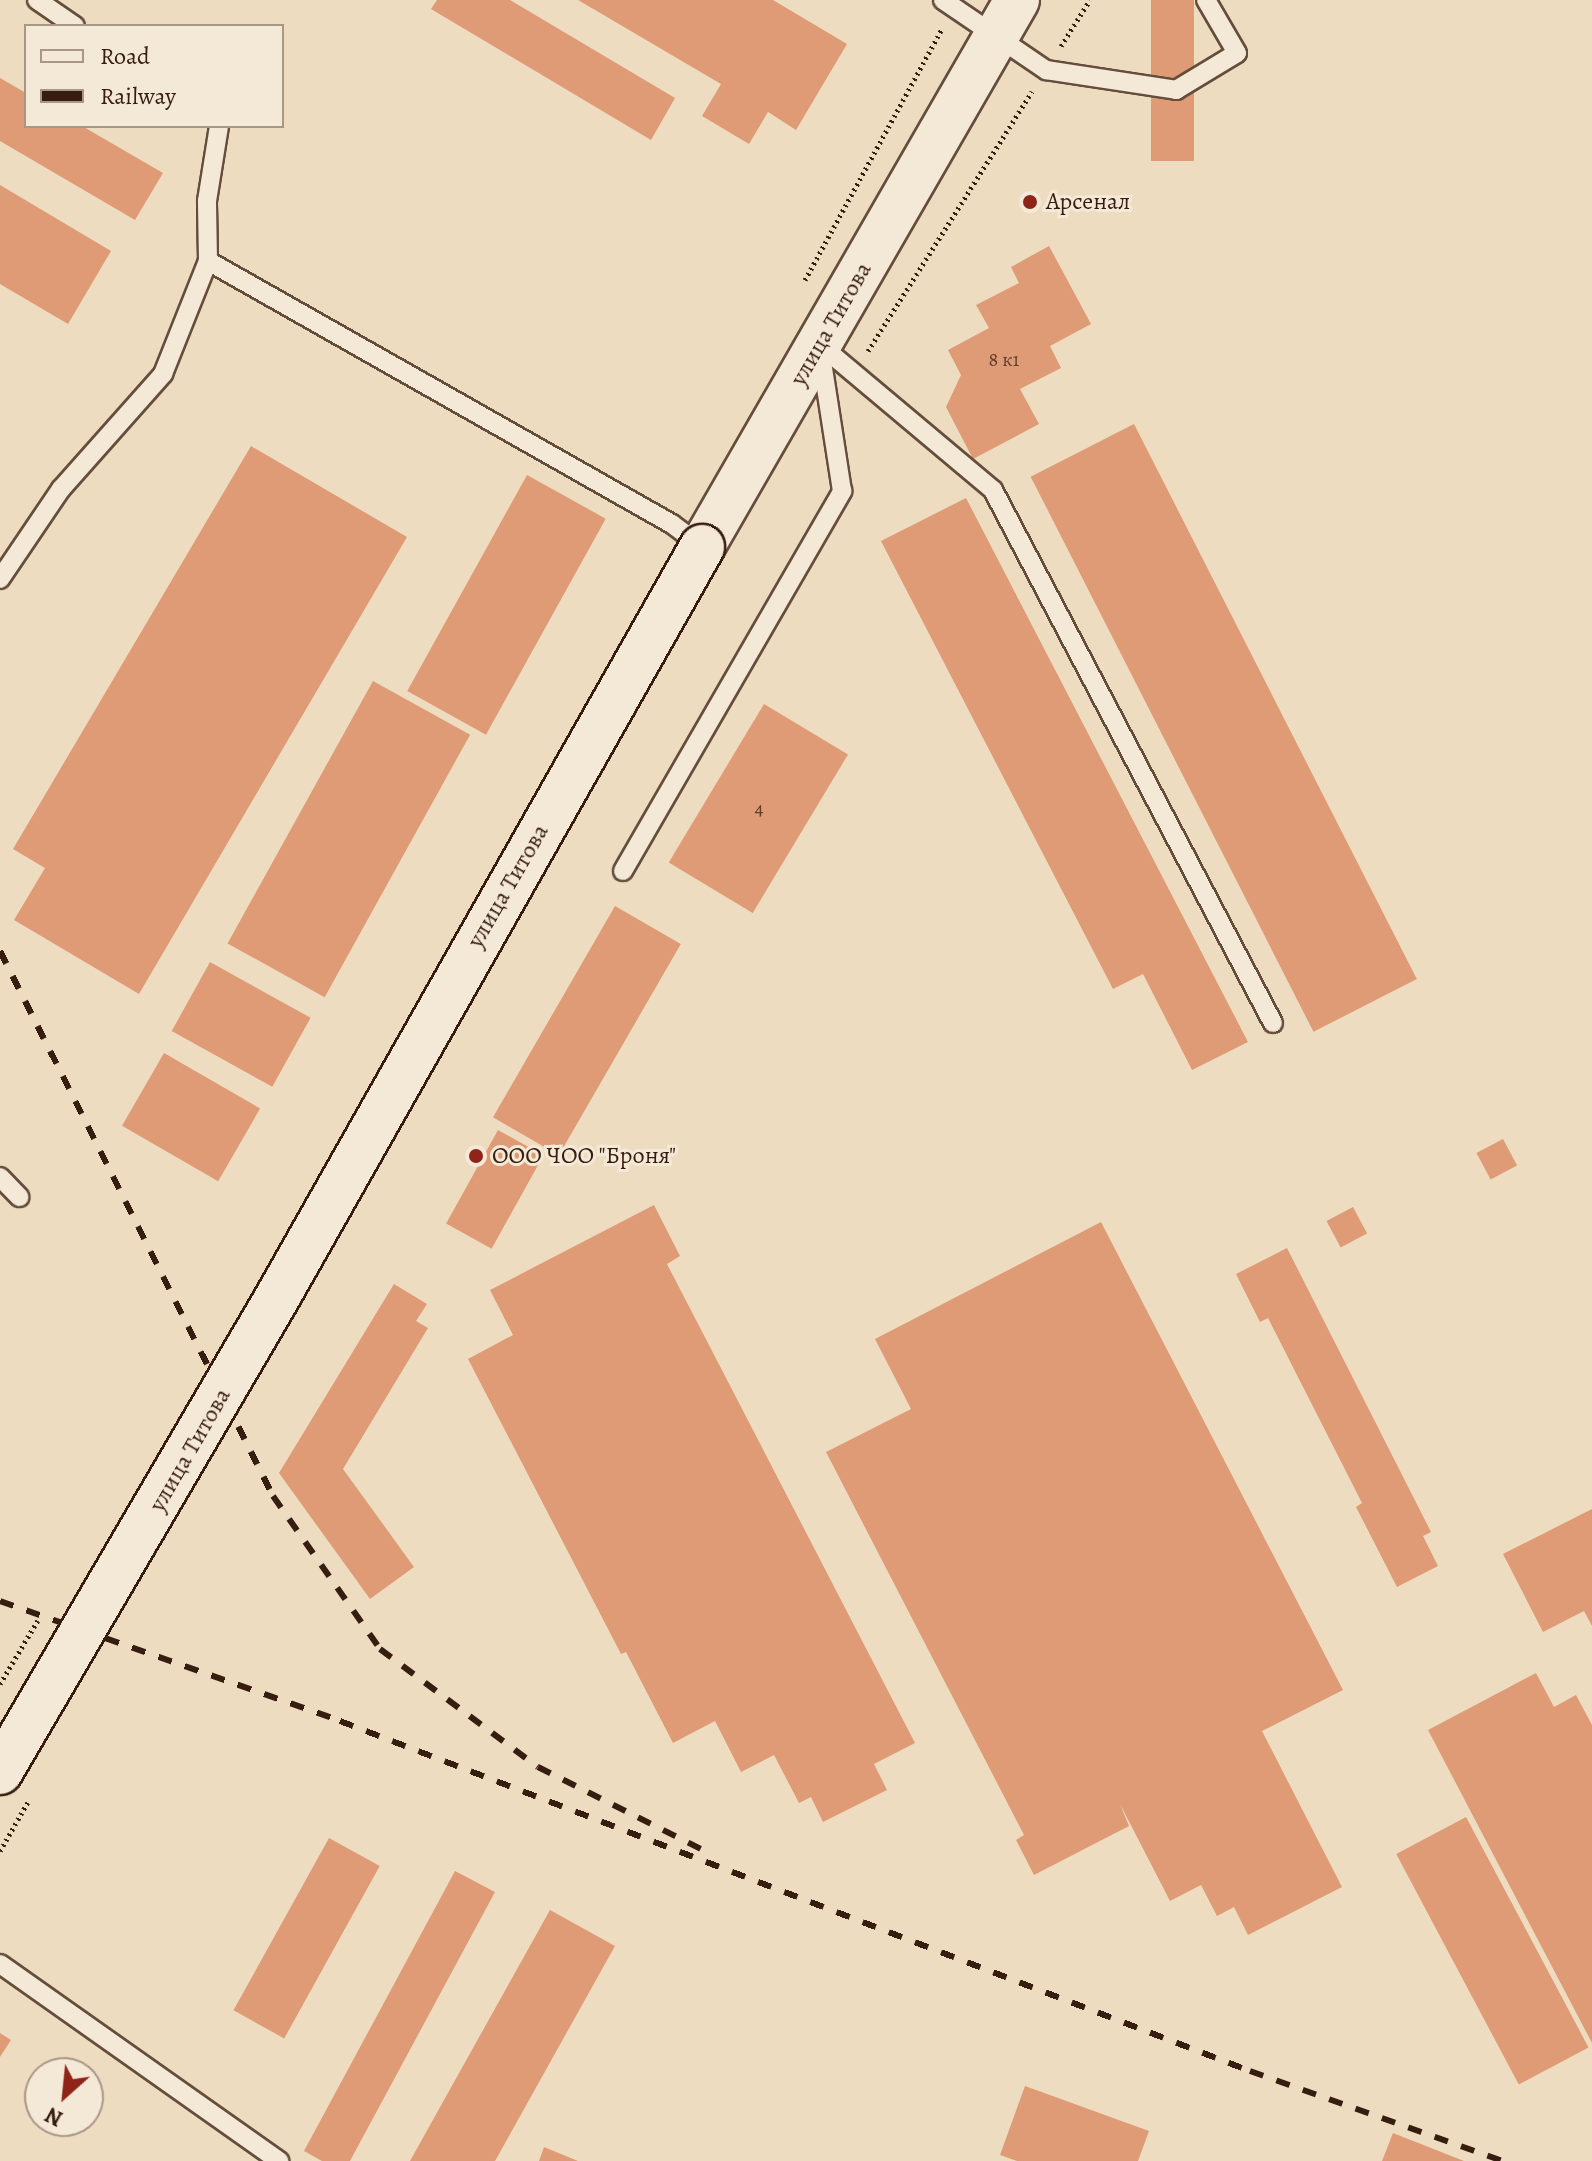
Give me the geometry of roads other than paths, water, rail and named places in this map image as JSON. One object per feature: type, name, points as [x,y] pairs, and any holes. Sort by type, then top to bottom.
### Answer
[{"type":"main road","name":"улица Титова","points":[[0,1772],[277,1298],[702,547],[1017,0]]},
{"type":"lane","points":[[37,0],[72,24]]},
{"type":"lane","points":[[948,4],[1046,70],[1176,90],[1237,53],[1206,0]]},
{"type":"lane","points":[[0,579],[61,489],[163,374],[208,261],[207,201],[219,128]]},
{"type":"lane","points":[[208,261],[672,524],[702,547]]},
{"type":"lane","points":[[819,344],[993,490],[1273,1023]]},
{"type":"lane","points":[[623,871],[842,491],[819,344]]},
{"type":"lane","points":[[0,1177],[19,1197]]},
{"type":"lane","points":[[0,1964],[279,2161]]},
{"type":"railway","points":[[0,951],[273,1496],[380,1649],[538,1767],[709,1853]]},
{"type":"railway","points":[[0,1601],[340,1721],[1250,2071],[1503,2161]]},
{"type":"place","name":"Арсенал","points":[[1030,202]]},
{"type":"place","name":"ООО ЧОО \"Броня\"","points":[[476,1156]]}]
